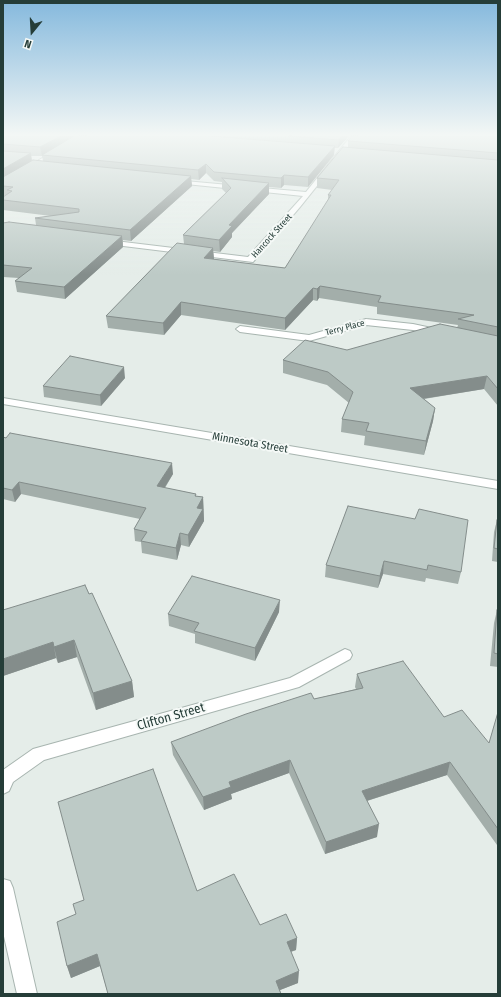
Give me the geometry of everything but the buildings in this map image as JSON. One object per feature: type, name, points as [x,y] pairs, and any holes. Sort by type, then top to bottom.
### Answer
[{"type":"street","points":[[191,183],[306,194]]},
{"type":"street","name":"Hancock Street","points":[[96,240],[250,260],[298,206],[316,183]]},
{"type":"street","name":"Terry Place","points":[[240,329],[309,338],[366,322],[413,327],[450,334]]},
{"type":"street","name":"Minnesota Street","points":[[3,401],[498,485]]},
{"type":"street","name":"Clifton Street","points":[[3,786],[7,777],[39,754],[294,683],[346,655]]},
{"type":"street","points":[[3,888],[27,994]]}]
